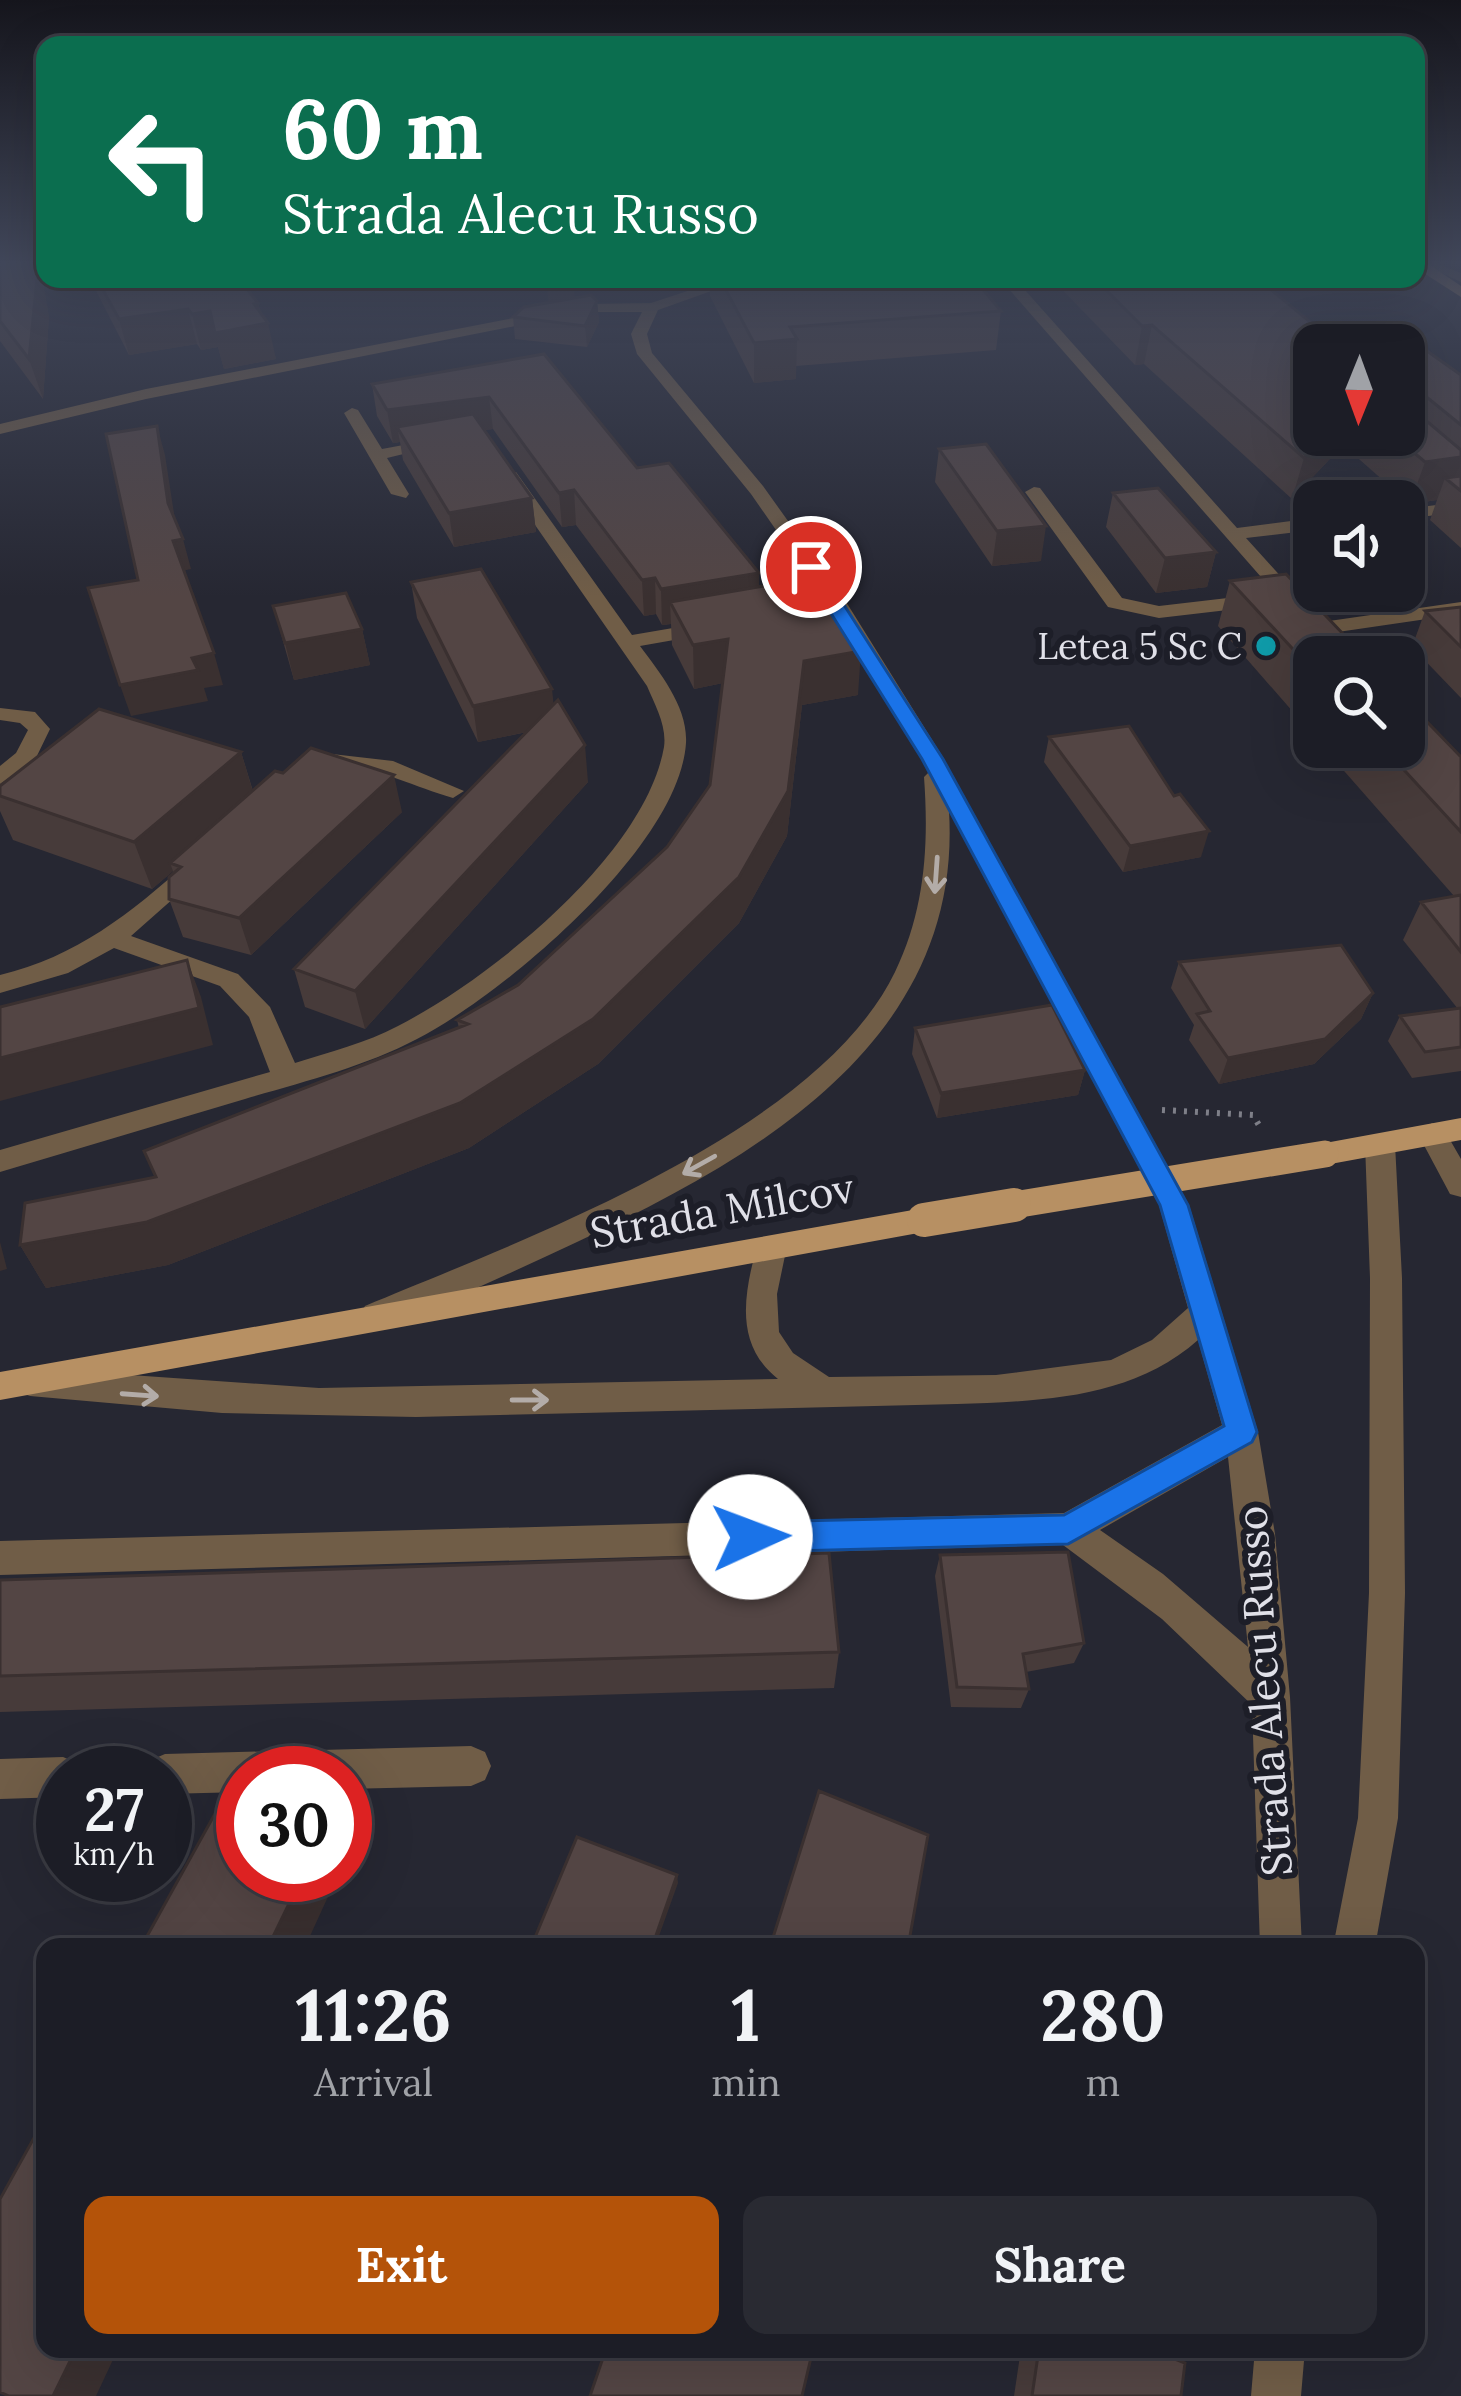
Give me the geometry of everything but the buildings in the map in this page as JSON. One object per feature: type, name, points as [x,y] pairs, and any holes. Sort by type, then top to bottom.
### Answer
[{"type":"main road","name":"Strada Milcov","points":[[12,1384],[772,1246],[1447,1132]]},
{"type":"street","points":[[0,429],[254,373]]},
{"type":"street","name":"Strada Alecu Russo","points":[[660,373],[757,490],[838,605],[933,759],[1174,1205],[1241,1432],[1257,1534],[1271,1697],[1281,1938]]},
{"type":"street","points":[[1089,373],[1322,636]]},
{"type":"street","points":[[352,413],[400,494]]},
{"type":"street","points":[[378,454],[462,440]]},
{"type":"street","points":[[0,1161],[286,1077],[406,1033],[487,983],[541,939],[652,814],[669,778],[676,743],[671,714],[658,686],[496,455]]},
{"type":"street","points":[[1034,493],[1115,603],[1159,611],[1286,598]]},
{"type":"street","points":[[1425,511],[1461,507]]},
{"type":"street","points":[[1230,535],[1293,527]]},
{"type":"street","points":[[814,609],[838,605]]},
{"type":"street","points":[[1315,629],[1461,608]]},
{"type":"street","points":[[627,642],[721,626]]},
{"type":"street","points":[[0,714],[27,717],[39,729],[26,757],[0,777]]},
{"type":"street","points":[[356,1324],[614,1210],[764,1127],[826,1079],[879,1020],[917,952],[934,897],[940,821],[933,759]]},
{"type":"street","points":[[299,777],[328,760],[368,762],[454,790]]},
{"type":"street","points":[[0,984],[28,979],[116,940],[215,851]]},
{"type":"street","points":[[116,940],[229,980],[261,1013],[286,1077]]},
{"type":"street","points":[[1447,1132],[1461,1186]]},
{"type":"street","points":[[1356,1938],[1378,1818],[1387,1593],[1386,1278],[1380,1144]]},
{"type":"street","points":[[772,1246],[757,1299],[761,1338],[789,1373],[824,1391]]},
{"type":"street","points":[[12,1384],[131,1395],[254,1399],[588,1400],[824,1391],[910,1394],[1115,1374],[1171,1347],[1208,1310]]},
{"type":"street","points":[[0,1558],[1068,1529],[1241,1432]]},
{"type":"street","points":[[1068,1529],[1118,1559],[1196,1619],[1271,1697]]},
{"type":"street","points":[[192,1773],[471,1766]]},
{"type":"street","points":[[0,1779],[36,1778]]},
{"type":"street","points":[[1276,2396],[1279,2358]]},
{"type":"path","points":[[1176,1108],[1253,1115]]},
{"type":"place","name":"Letea 5 Sc C","points":[[1266,646]]},
{"type":"route","points":[[750,1537],[1068,1529],[1241,1432],[1174,1205],[933,759],[811,567]]}]
